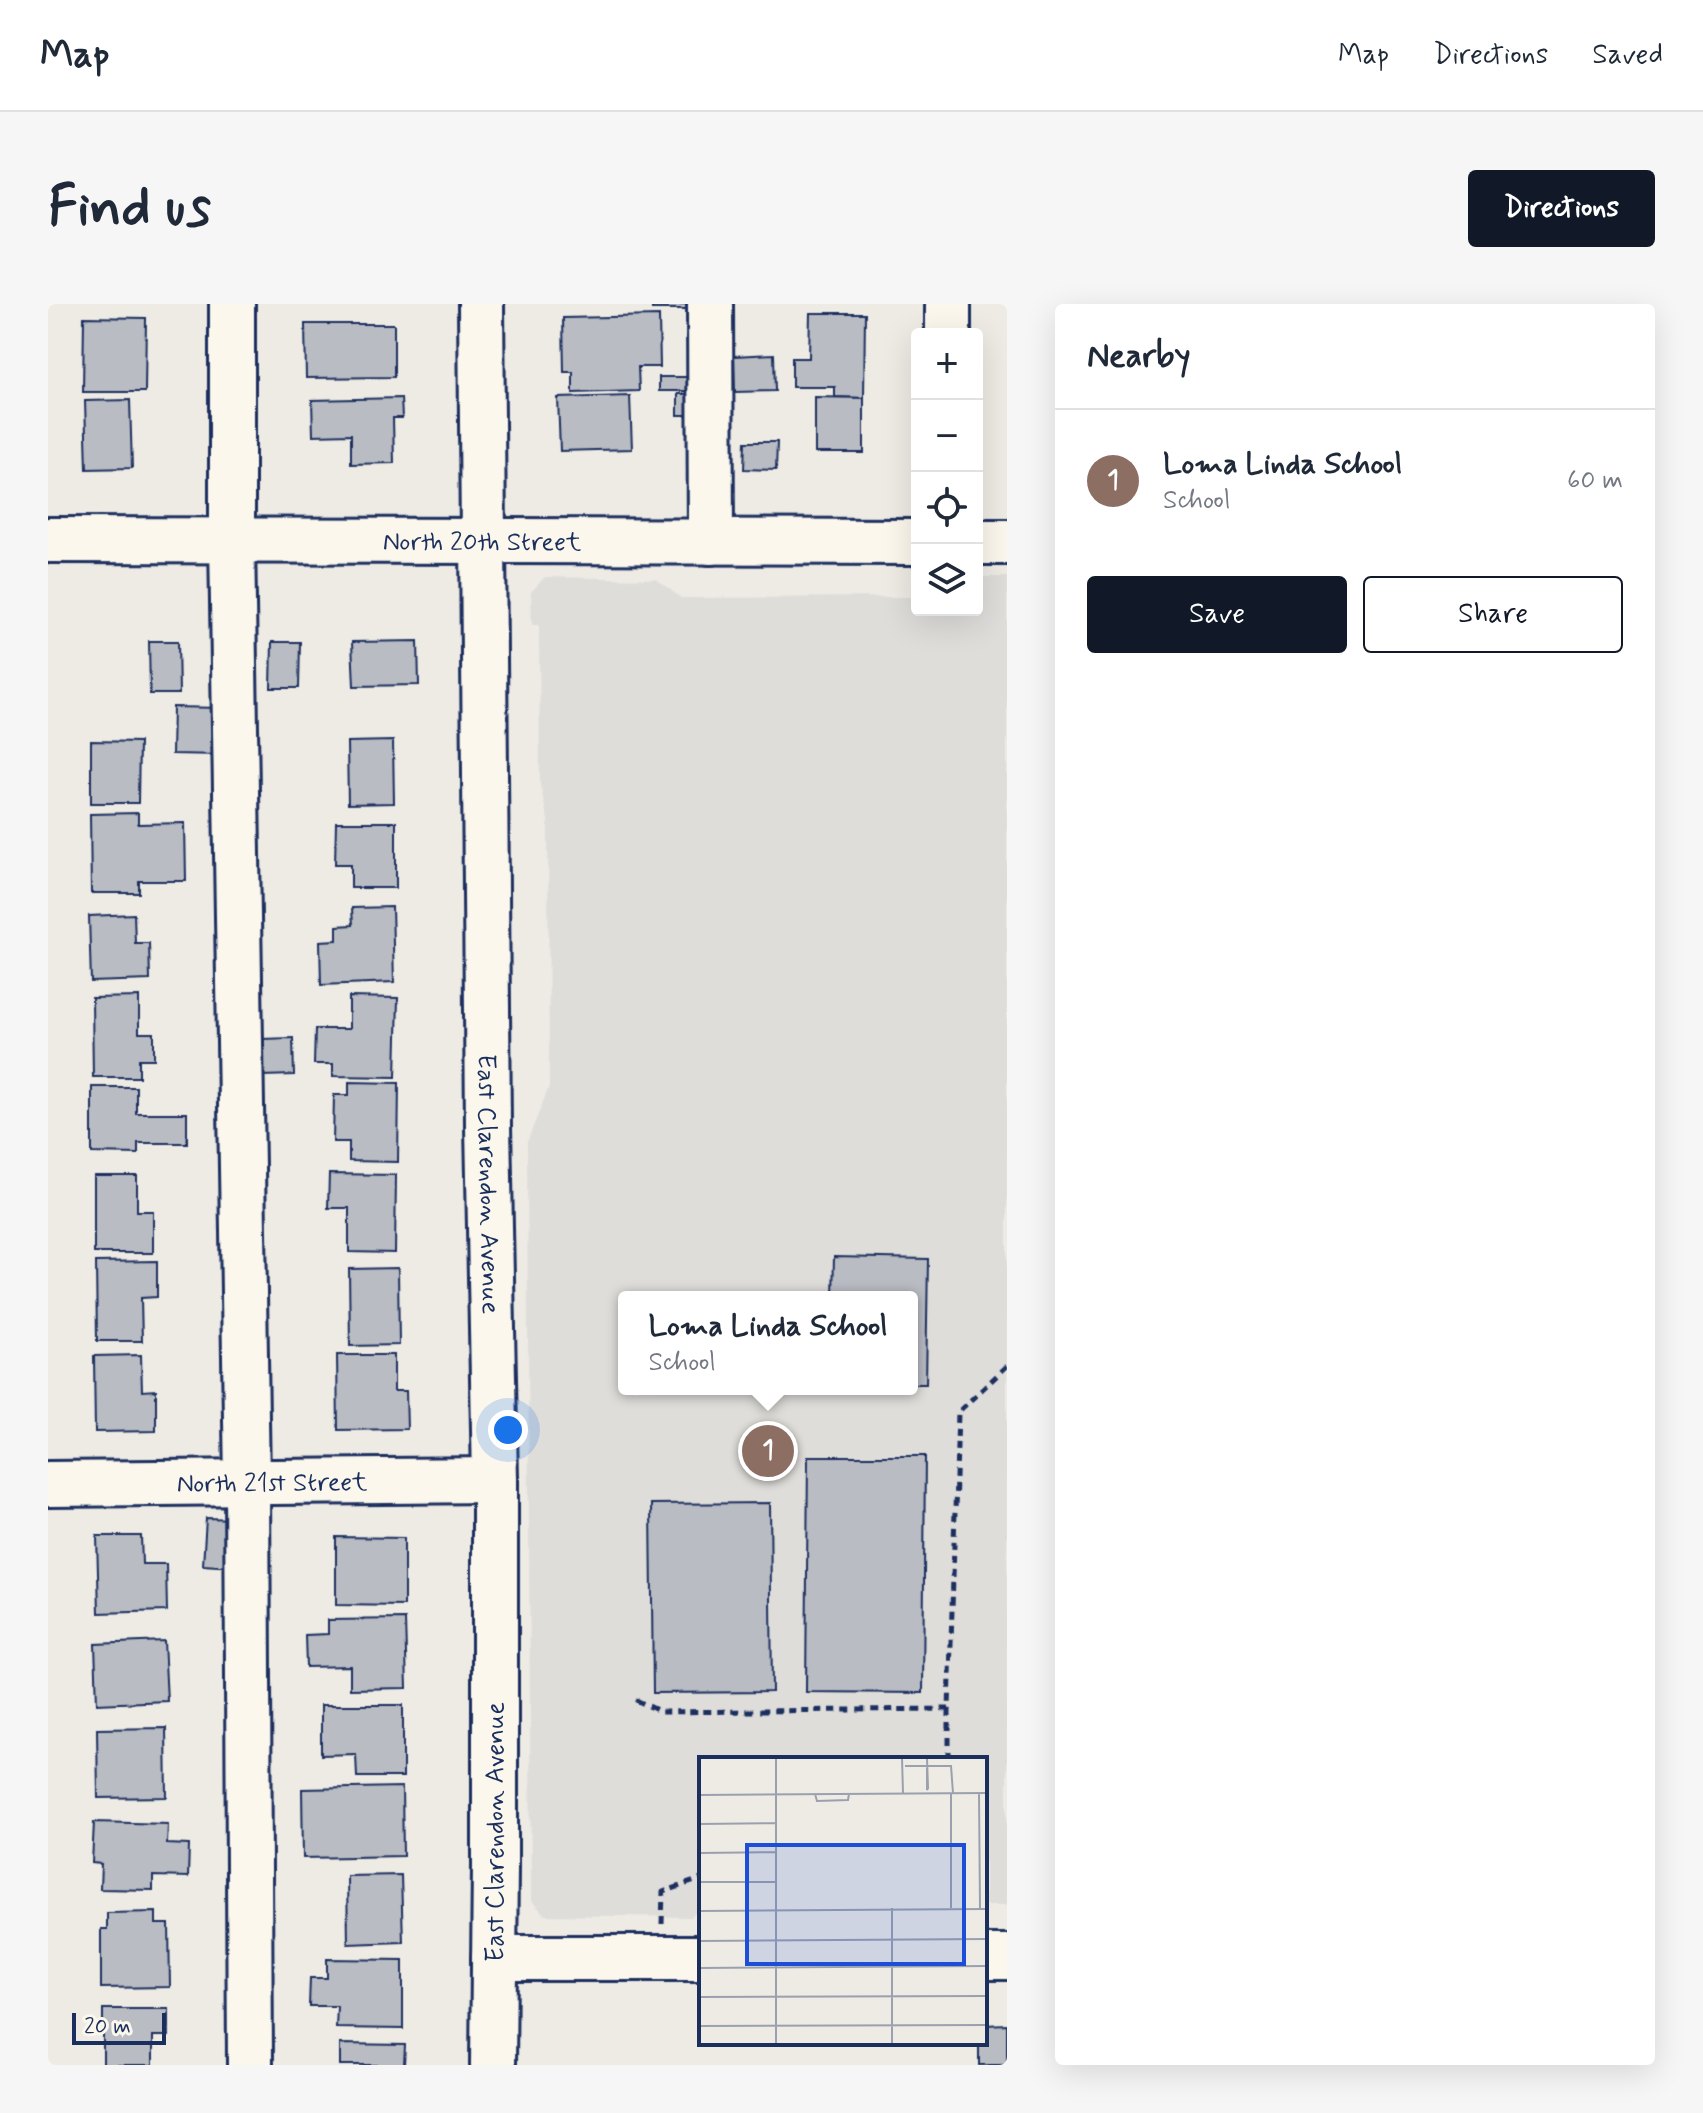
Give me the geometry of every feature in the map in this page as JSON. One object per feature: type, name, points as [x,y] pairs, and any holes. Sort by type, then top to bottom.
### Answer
[{"type":"street","points":[[232,304],[232,540],[247,1482],[250,2065]]},
{"type":"street","name":"East Clarendon Avenue","points":[[481,304],[487,1110],[495,1480],[493,2065]]},
{"type":"street","points":[[710,304],[711,542]]},
{"type":"street","points":[[948,304],[948,328]]},
{"type":"street","name":"North 20th Street","points":[[48,540],[911,542]]},
{"type":"street","points":[[983,542],[1007,542]]},
{"type":"street","name":"North 21st Street","points":[[48,1484],[495,1480]]},
{"type":"street","points":[[494,1958],[699,1958]]},
{"type":"path","points":[[949,1757],[958,1412],[1007,1366]]},
{"type":"path","points":[[636,1700],[661,1712],[949,1709]]},
{"type":"path","points":[[662,1925],[663,1892],[699,1880]]},
{"type":"shaded area","points":[[545,577],[656,579],[681,598],[911,597],[911,616],[983,616],[983,577],[1007,577],[1007,1905],[987,1905],[987,1757],[699,1757],[699,1909],[691,1917],[545,1915],[531,1900],[527,1142],[549,1087],[548,820],[540,785],[539,625],[532,625],[531,592]]},
{"type":"building","points":[[652,304],[700,304],[700,309],[652,309]]},
{"type":"building","points":[[810,313],[865,313],[864,398],[835,397],[835,387],[792,387],[792,358],[809,358]]},
{"type":"building","points":[[659,316],[660,367],[638,367],[639,391],[573,393],[573,372],[564,372],[563,318]]},
{"type":"building","points":[[84,317],[146,318],[145,392],[83,392]]},
{"type":"building","points":[[305,324],[394,324],[394,377],[306,378]]},
{"type":"building","points":[[774,354],[775,391],[735,392],[734,356]]},
{"type":"building","points":[[659,377],[689,377],[689,391],[659,391]]},
{"type":"building","points":[[678,394],[700,394],[700,415],[678,415]]},
{"type":"building","points":[[630,396],[632,449],[560,451],[558,398]]},
{"type":"building","points":[[815,397],[864,398],[864,453],[815,453]]},
{"type":"building","points":[[401,398],[402,418],[393,418],[394,463],[351,464],[351,434],[313,435],[312,400]]},
{"type":"building","points":[[130,400],[132,468],[87,469],[85,401]]},
{"type":"building","points":[[745,442],[777,442],[776,470],[744,469]]},
{"type":"building","points":[[149,641],[178,641],[179,694],[150,694]]},
{"type":"building","points":[[418,641],[419,685],[354,686],[352,642]]},
{"type":"building","points":[[272,642],[300,642],[299,688],[271,688]]},
{"type":"building","points":[[173,707],[222,708],[222,755],[172,754]]},
{"type":"building","points":[[91,741],[139,742],[138,803],[91,803]]},
{"type":"building","points":[[393,741],[394,803],[348,804],[347,742]]},
{"type":"building","points":[[138,813],[138,824],[185,823],[186,881],[139,881],[139,893],[91,893],[90,814]]},
{"type":"building","points":[[336,822],[396,822],[396,888],[351,888],[351,864],[335,864]]},
{"type":"building","points":[[392,907],[394,982],[321,985],[320,941],[337,940],[337,926],[353,925],[352,908]]},
{"type":"building","points":[[134,914],[135,943],[149,943],[150,980],[91,982],[89,916]]},
{"type":"building","points":[[139,997],[139,1033],[154,1033],[154,1059],[139,1059],[139,1077],[93,1077],[92,998]]},
{"type":"building","points":[[349,997],[398,998],[396,1077],[333,1076],[333,1064],[314,1064],[315,1029],[349,1029]]},
{"type":"building","points":[[293,1038],[294,1075],[262,1076],[261,1039]]},
{"type":"building","points":[[349,1082],[399,1083],[398,1162],[349,1161],[349,1142],[333,1142],[334,1095],[349,1095]]},
{"type":"building","points":[[92,1087],[136,1087],[136,1113],[187,1113],[187,1143],[138,1143],[138,1154],[92,1153]]},
{"type":"building","points":[[329,1174],[396,1175],[395,1253],[349,1252],[349,1208],[328,1208]]},
{"type":"building","points":[[94,1176],[137,1176],[137,1211],[153,1211],[153,1253],[94,1253]]},
{"type":"building","points":[[834,1257],[928,1259],[926,1384],[918,1384],[918,1291],[833,1291]]},
{"type":"building","points":[[157,1261],[157,1297],[141,1298],[142,1341],[97,1341],[96,1262]]},
{"type":"building","points":[[398,1268],[399,1345],[350,1346],[349,1269]]},
{"type":"building","points":[[141,1355],[142,1391],[156,1390],[156,1431],[95,1432],[94,1356]]},
{"type":"building","points":[[337,1355],[394,1355],[394,1391],[406,1391],[407,1429],[338,1430]]},
{"type":"building","points":[[808,1456],[925,1456],[923,1693],[806,1692]]},
{"type":"building","points":[[770,1503],[772,1692],[653,1693],[651,1504]]},
{"type":"building","points":[[206,1518],[235,1519],[233,1567],[203,1565]]},
{"type":"building","points":[[97,1536],[141,1536],[142,1564],[166,1564],[167,1611],[99,1613]]},
{"type":"building","points":[[336,1537],[404,1538],[404,1606],[336,1605]]},
{"type":"building","points":[[405,1619],[407,1688],[350,1689],[350,1666],[306,1667],[305,1635],[328,1634],[328,1620]]},
{"type":"building","points":[[164,1641],[167,1701],[97,1704],[95,1644]]},
{"type":"building","points":[[321,1705],[403,1705],[403,1777],[357,1777],[356,1754],[321,1755]]},
{"type":"building","points":[[166,1728],[167,1797],[98,1798],[97,1729]]},
{"type":"building","points":[[402,1787],[403,1856],[303,1858],[302,1789]]},
{"type":"building","points":[[94,1822],[168,1824],[167,1844],[189,1845],[188,1877],[153,1876],[153,1890],[100,1889],[101,1864],[92,1863]]},
{"type":"building","points":[[401,1875],[403,1942],[348,1944],[347,1876]]},
{"type":"building","points":[[156,1912],[156,1924],[169,1924],[170,1987],[101,1988],[101,1929],[107,1929],[107,1913]]},
{"type":"building","points":[[327,1959],[403,1960],[403,2029],[336,2028],[337,2006],[309,2006],[310,1978],[327,1978]]},
{"type":"building","points":[[103,2009],[169,2009],[169,2036],[153,2036],[153,2065],[103,2065]]},
{"type":"building","points":[[1007,2024],[1007,2065],[979,2065],[979,2045],[987,2045],[987,2025]]},
{"type":"building","points":[[340,2044],[405,2045],[404,2065],[340,2065]]},
{"type":"place","name":"Loma Linda School","points":[[768,1451]]}]
